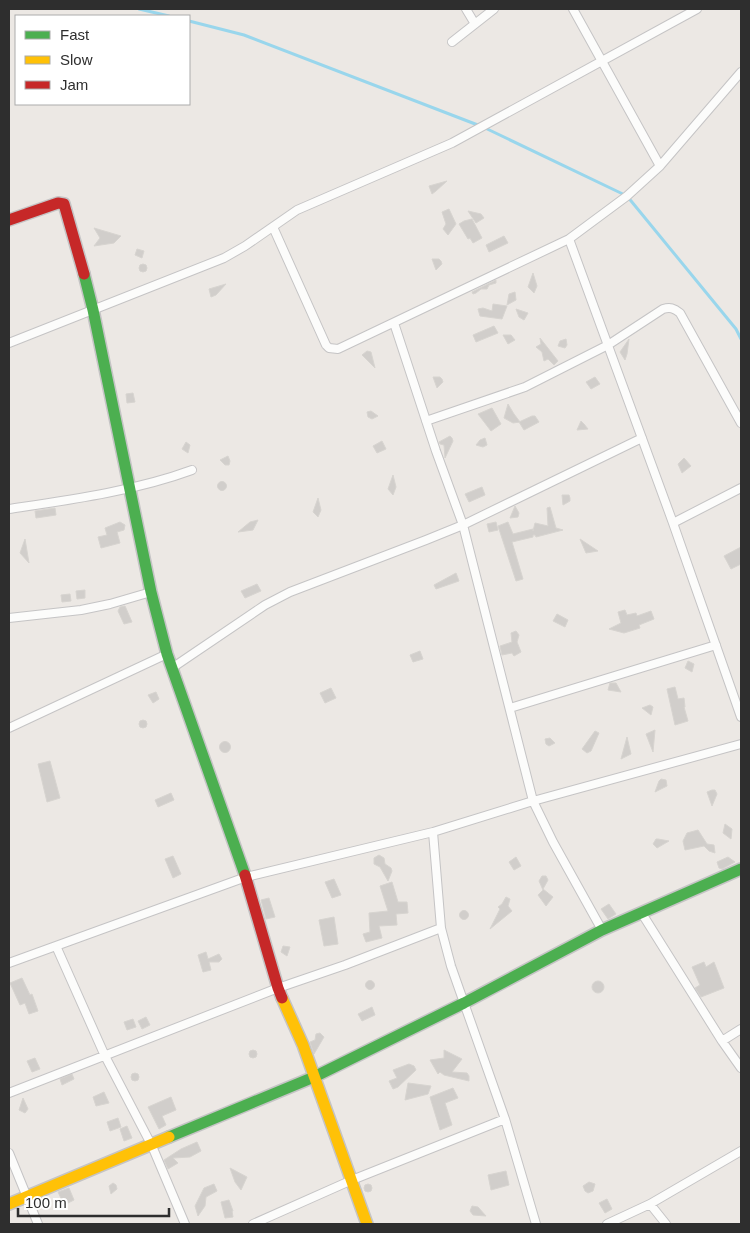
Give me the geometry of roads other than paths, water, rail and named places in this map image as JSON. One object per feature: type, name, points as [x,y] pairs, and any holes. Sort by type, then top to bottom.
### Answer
[{"type":"street","points":[[466,9],[475,24]]},
{"type":"street","points":[[452,42],[494,9]]},
{"type":"street","points":[[573,9],[660,166]]},
{"type":"street","points":[[9,343],[224,258],[245,246],[297,210],[452,143],[697,9]]},
{"type":"street","points":[[273,227],[326,345],[333,350],[343,347],[569,240],[627,196],[660,166],[741,72]]},
{"type":"street","points":[[9,220],[58,203],[64,204],[93,310],[151,592],[167,654],[246,877],[278,988],[304,1045],[367,1224]]},
{"type":"street","points":[[569,240],[674,523],[741,717]]},
{"type":"street","points":[[426,421],[525,386],[608,345],[662,309],[669,308],[676,309],[680,313],[741,423]]},
{"type":"street","points":[[394,323],[463,525],[533,801],[553,842],[602,930]]},
{"type":"street","points":[[172,668],[265,605],[290,592],[463,525],[642,438]]},
{"type":"street","points":[[9,509],[66,500],[162,480],[192,470]]},
{"type":"street","points":[[674,523],[741,488]]},
{"type":"street","points":[[9,618],[81,610],[151,592]]},
{"type":"street","points":[[510,708],[716,645]]},
{"type":"street","points":[[9,728],[167,654]]},
{"type":"street","points":[[9,963],[246,877],[433,832],[533,801],[741,744]]},
{"type":"street","points":[[433,832],[441,928],[451,966],[505,1120],[536,1224]]},
{"type":"street","points":[[9,1204],[314,1077],[464,1004],[602,930],[741,869]]},
{"type":"street","points":[[642,912],[722,1041],[741,1068]]},
{"type":"street","points":[[9,1093],[278,988],[345,965],[441,928]]},
{"type":"street","points":[[56,946],[105,1056],[152,1146],[186,1224]]},
{"type":"street","points":[[722,1041],[741,1029]]},
{"type":"street","points":[[253,1224],[352,1180],[505,1120]]},
{"type":"street","points":[[607,1224],[650,1204],[741,1151]]},
{"type":"street","points":[[9,1153],[38,1224]]},
{"type":"street","points":[[650,1204],[666,1224]]},
{"type":"waterway","points":[[139,9],[165,15]]},
{"type":"waterway","points":[[190,21],[244,35],[483,127],[627,196],[736,329],[741,339]]}]
